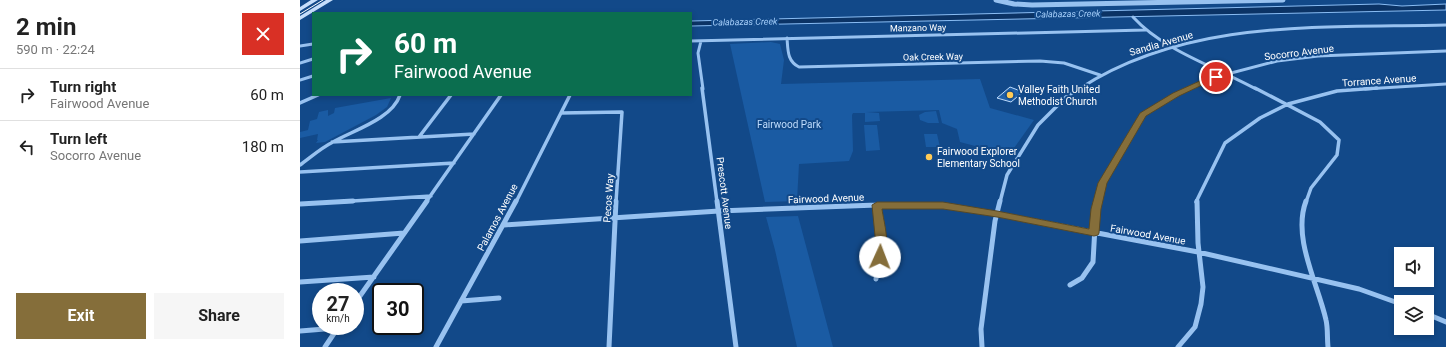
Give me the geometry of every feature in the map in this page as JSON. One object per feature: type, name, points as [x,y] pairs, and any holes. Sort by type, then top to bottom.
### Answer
[{"type":"main road","points":[[300,9],[315,0]]},
{"type":"main road","points":[[300,18],[330,0]]},
{"type":"street","points":[[996,0],[1014,4],[1032,5],[1283,0]]},
{"type":"street","points":[[1133,17],[1145,30],[1171,47],[1288,104],[1320,122],[1339,140],[1338,155],[1311,188],[1304,206],[1302,227],[1305,252],[1326,320],[1328,347]]},
{"type":"street","name":"Sandia Avenue","points":[[982,347],[981,329],[997,214],[1007,175],[1038,125],[1066,97],[1100,75],[1136,58],[1171,47],[1218,36],[1274,29],[1446,25]]},
{"type":"street","name":"Manzano Way","points":[[692,41],[1145,30]]},
{"type":"street","name":"Oak Creek Way","points":[[787,38],[788,55],[793,64],[799,67],[1040,61],[1064,63],[1100,75]]},
{"type":"street","name":"Prescott Avenue","points":[[702,41],[698,53],[736,347]]},
{"type":"street","points":[[300,46],[312,44]]},
{"type":"street","name":"Socorro Avenue","points":[[1070,285],[1082,278],[1093,262],[1096,209],[1102,183],[1142,115],[1176,94],[1227,73],[1277,60],[1318,56],[1446,52]]},
{"type":"street","points":[[300,63],[312,59]]},
{"type":"street","points":[[300,80],[312,76]]},
{"type":"street","name":"Torrance Avenue","points":[[1178,347],[1195,326],[1201,304],[1203,287],[1198,252],[1196,202],[1225,143],[1260,118],[1288,104],[1337,91],[1394,86],[1446,84]]},
{"type":"street","points":[[300,103],[316,96]]},
{"type":"street","points":[[300,165],[332,142],[382,116],[394,108],[400,100],[400,96]]},
{"type":"street","points":[[419,137],[450,96]]},
{"type":"street","points":[[364,291],[500,96]]},
{"type":"street","name":"Palamos Avenue","points":[[436,347],[504,225],[570,96]]},
{"type":"street","name":"Pecos Way","points":[[561,113],[622,112],[609,347]]},
{"type":"street","points":[[332,142],[474,134]]},
{"type":"street","points":[[300,172],[454,163]]},
{"type":"street","points":[[300,204],[431,196]]},
{"type":"street","points":[[876,279],[881,246],[877,205]]},
{"type":"street","name":"Fairwood Avenue","points":[[504,225],[719,211],[877,205],[943,206],[997,214],[1198,252],[1312,277],[1359,289],[1394,302]]},
{"type":"street","points":[[300,241],[404,233]]},
{"type":"street","points":[[300,282],[374,277]]},
{"type":"street","points":[[461,301],[499,298]]},
{"type":"street","points":[[1434,317],[1446,322]]},
{"type":"street","points":[[300,331],[312,330]]},
{"type":"street","points":[[325,347],[333,335]]},
{"type":"green space","name":"Fairwood Park","points":[[771,42],[780,44],[784,60],[781,84],[980,79],[990,108],[1034,120],[1009,155],[960,142],[957,129],[942,123],[939,110],[866,112],[879,113],[880,121],[865,122],[865,113],[853,113],[853,151],[849,161],[799,164],[797,201],[765,202],[730,44]]},
{"type":"green space","points":[[391,98],[387,107],[376,115],[325,142],[316,143],[318,140],[318,134],[300,138],[300,132],[308,130],[310,121],[317,119],[319,112],[328,110],[328,116],[334,113],[335,108]]},
{"type":"green space","points":[[936,111],[939,123],[928,123],[920,120],[919,115],[925,112]]},
{"type":"green space","points":[[864,125],[877,125],[880,150],[866,151]]},
{"type":"green space","points":[[924,134],[937,134],[940,147],[926,147]]},
{"type":"green space","points":[[798,216],[833,347],[797,347],[766,217]]},
{"type":"water","name":"Calabazas Creek","points":[[1379,4],[1402,6],[1446,4],[1446,10],[692,26],[692,21]]},
{"type":"building","name":"Valley Faith United Methodist Church","points":[[1010,87],[1023,92],[1011,102],[997,98]]},
{"type":"tram line","points":[[300,14],[323,0]]},
{"type":"place","name":"Valley Faith United Methodist Church","points":[[1010,95]]},
{"type":"place","name":"Fairwood Explorer Elementary School","points":[[929,157]]},
{"type":"route","points":[[880,257],[881,246],[877,205],[943,206],[997,214],[1094,233],[1096,209],[1102,183],[1142,115],[1176,94],[1216,77]]}]
